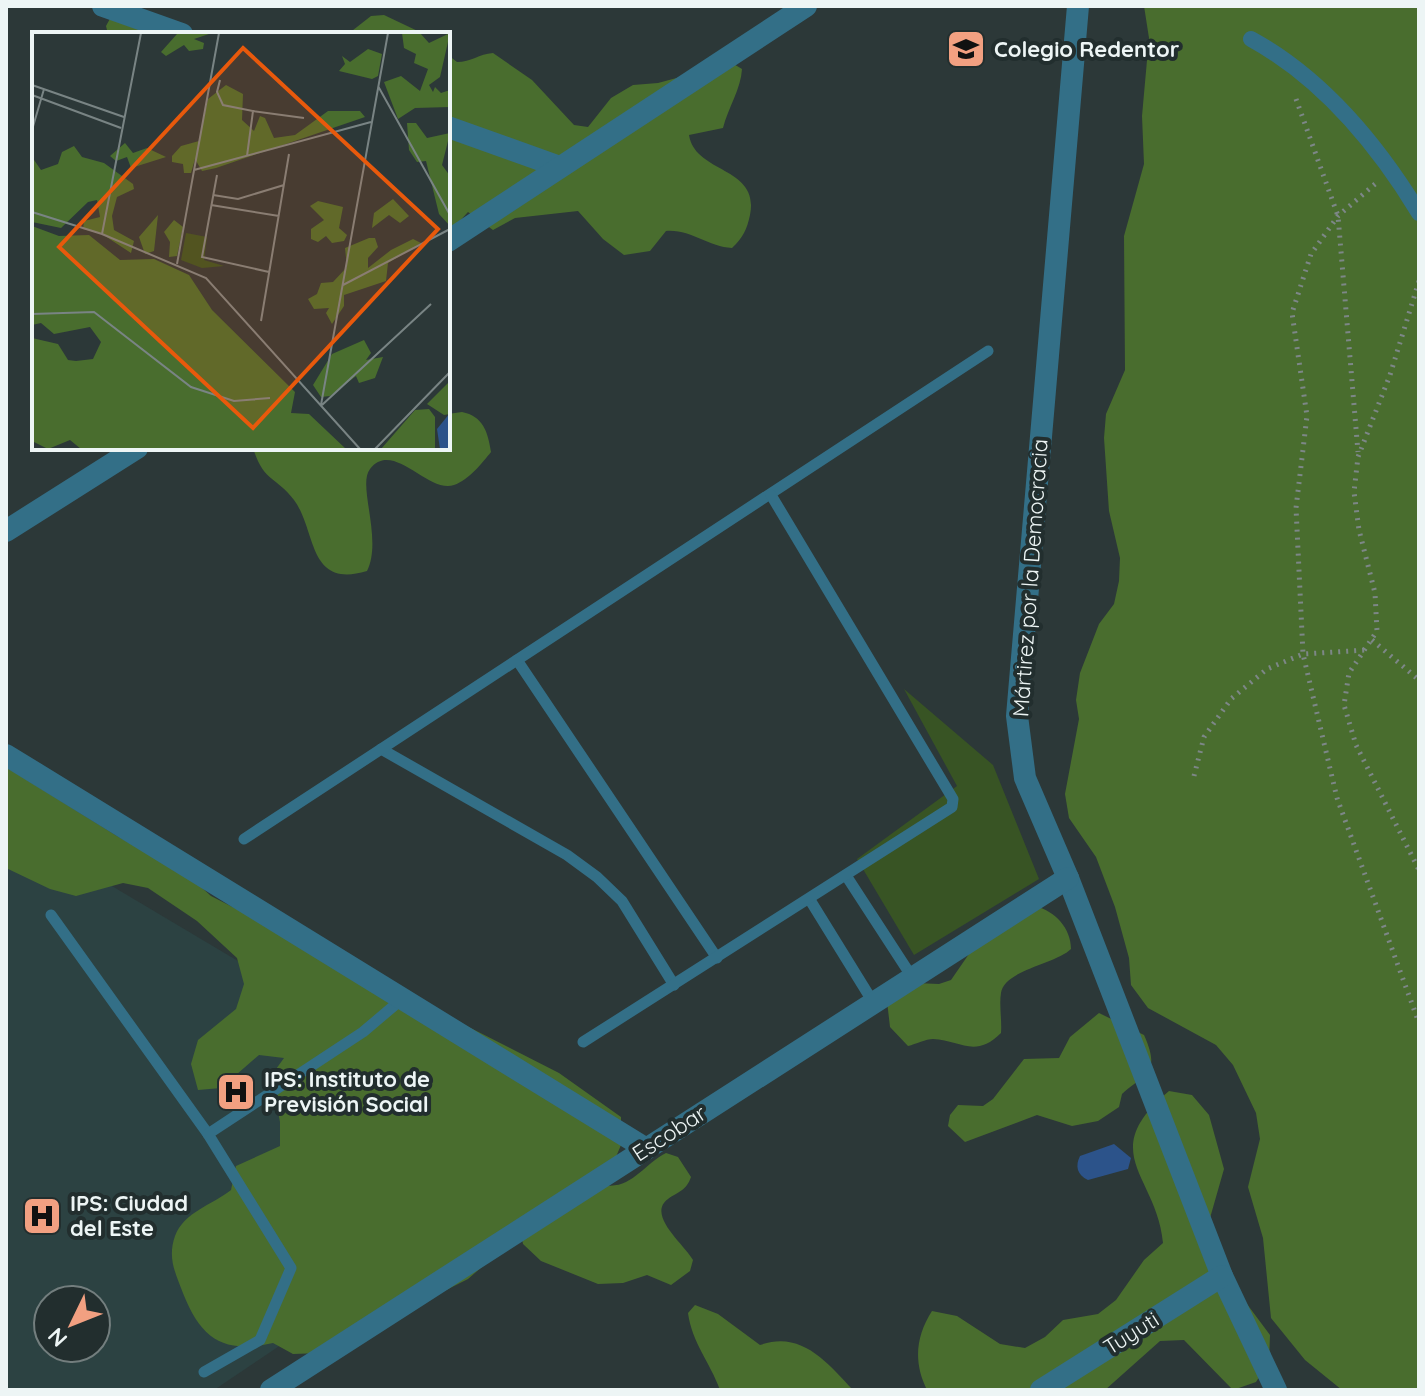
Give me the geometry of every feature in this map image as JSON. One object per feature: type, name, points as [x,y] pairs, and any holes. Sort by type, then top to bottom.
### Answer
[{"type":"street","points":[[103,6],[176,32]]},
{"type":"street","points":[[450,240],[806,6]]},
{"type":"street","name":"Mártirez por la Democracia","points":[[1078,6],[1017,716],[1025,778],[1068,878],[1222,1276],[1276,1390]]},
{"type":"street","points":[[1251,39],[1280,55],[1337,105],[1392,168],[1419,213]]},
{"type":"street","points":[[450,128],[560,167]]},
{"type":"street","points":[[6,531],[134,450]]},
{"type":"street","points":[[6,755],[645,1148]]},
{"type":"street","name":"Escobar","points":[[271,1390],[1068,878]]},
{"type":"street","name":"Tuyuti","points":[[1041,1390],[1222,1276]]},
{"type":"lane","points":[[244,839],[988,351]]},
{"type":"lane","points":[[583,1042],[948,813],[953,801],[771,495]]},
{"type":"lane","points":[[517,660],[717,958]]},
{"type":"lane","points":[[381,749],[567,855],[597,877],[622,901],[674,985]]},
{"type":"lane","points":[[847,877],[912,977]]},
{"type":"lane","points":[[810,900],[873,1002]]},
{"type":"lane","points":[[51,915],[208,1134],[291,1268],[260,1340],[204,1372]]},
{"type":"lane","points":[[208,1134],[363,1032],[402,999]]},
{"type":"path","points":[[1280,55],[1338,216],[1358,457],[1354,492],[1359,530],[1375,593],[1377,631],[1349,673],[1344,705],[1356,745],[1419,870]]},
{"type":"path","points":[[1392,168],[1338,216],[1311,254],[1292,313],[1307,416],[1296,508],[1303,654],[1337,798],[1419,1023]]},
{"type":"path","points":[[1358,457],[1390,375],[1419,281]]},
{"type":"path","points":[[1372,640],[1419,680]]},
{"type":"path","points":[[1194,776],[1204,737],[1231,699],[1267,669],[1303,654],[1367,650]]},
{"type":"shaded area","name":"IPS: Instituto de Previsión Social","points":[[6,823],[359,1033],[571,1150],[214,1390],[6,1390]]},
{"type":"green space","points":[[1144,6],[1419,6],[1419,1390],[1342,1390],[1305,1360],[1271,1318],[1263,1238],[1248,1187],[1260,1139],[1256,1113],[1233,1065],[1216,1045],[1148,1008],[1131,985],[1129,958],[1115,907],[1096,857],[1069,818],[1065,794],[1079,719],[1076,700],[1080,673],[1099,624],[1114,604],[1119,581],[1120,558],[1109,511],[1104,438],[1106,414],[1125,370],[1124,236],[1144,164],[1142,116],[1149,38]]},
{"type":"green space","points":[[112,15],[167,32],[108,32],[106,26]]},
{"type":"green space","points":[[384,15],[420,32],[351,32],[371,16]]},
{"type":"green space","points":[[493,53],[532,80],[574,125],[588,127],[611,98],[633,85],[658,83],[732,63],[742,69],[723,128],[689,135],[702,157],[746,187],[750,215],[739,241],[732,248],[723,247],[683,233],[666,231],[650,251],[624,255],[603,239],[578,211],[515,218],[493,230],[468,212],[450,232],[450,57],[457,62]]},
{"type":"green space","points":[[462,412],[480,421],[491,452],[470,475],[454,485],[444,486],[433,482],[389,460],[379,461],[370,469],[366,487],[372,544],[367,571],[348,574],[334,572],[324,565],[294,500],[266,474],[254,450],[450,450],[450,414]]},
{"type":"green space","points":[[904,689],[993,765],[1039,879],[914,955],[857,859],[957,786]]},
{"type":"green space","points":[[6,767],[117,836],[189,876],[211,896],[559,1073],[621,1117],[621,1145],[604,1185],[614,1186],[630,1180],[666,1153],[678,1157],[691,1177],[684,1188],[662,1206],[662,1213],[669,1230],[693,1260],[690,1271],[671,1285],[647,1275],[623,1283],[598,1284],[541,1261],[523,1244],[521,1233],[468,1279],[321,1353],[293,1354],[273,1343],[239,1346],[214,1338],[204,1330],[188,1305],[174,1269],[173,1243],[185,1221],[231,1190],[236,1166],[280,1146],[280,1122],[271,1076],[284,1058],[259,1055],[221,1088],[198,1090],[191,1064],[198,1040],[236,1009],[244,984],[237,958],[197,921],[148,888],[123,883],[76,896],[50,889],[6,868]]},
{"type":"green space","points":[[1035,906],[1049,912],[1065,927],[1071,949],[1021,973],[1004,985],[1000,998],[1001,1033],[992,1041],[975,1047],[933,1039],[908,1046],[890,1027],[887,1001],[915,983],[939,984],[951,980],[980,938]]},
{"type":"green space","points":[[1099,1013],[1144,1035],[1151,1057],[1148,1071],[1122,1094],[1119,1107],[1098,1121],[1072,1126],[1037,1115],[965,1142],[948,1126],[950,1115],[958,1105],[983,1106],[993,1099],[1024,1059],[1059,1058],[1070,1037]]},
{"type":"green space","points":[[1169,1091],[1192,1095],[1209,1115],[1224,1169],[1210,1218],[1241,1296],[1270,1335],[1269,1362],[1256,1382],[1233,1390],[1184,1340],[1160,1341],[1105,1390],[927,1390],[918,1349],[922,1330],[932,1311],[957,1316],[1000,1344],[1025,1348],[1045,1337],[1063,1320],[1098,1314],[1116,1300],[1144,1260],[1163,1243],[1158,1219],[1136,1165],[1133,1148],[1136,1131],[1147,1113]]},
{"type":"green space","points":[[695,1305],[718,1314],[760,1345],[775,1341],[801,1345],[823,1360],[853,1390],[720,1390],[690,1324],[688,1313]]},
{"type":"water","points":[[1114,1144],[1131,1158],[1128,1169],[1088,1180],[1081,1176],[1077,1167],[1080,1156]]},
{"type":"place","name":"Colegio Redentor","points":[[966,49]]},
{"type":"place","name":"IPS: Instituto de Previsión Social","points":[[236,1092]]},
{"type":"place","name":"IPS: Ciudad del Este","points":[[42,1216]]}]
